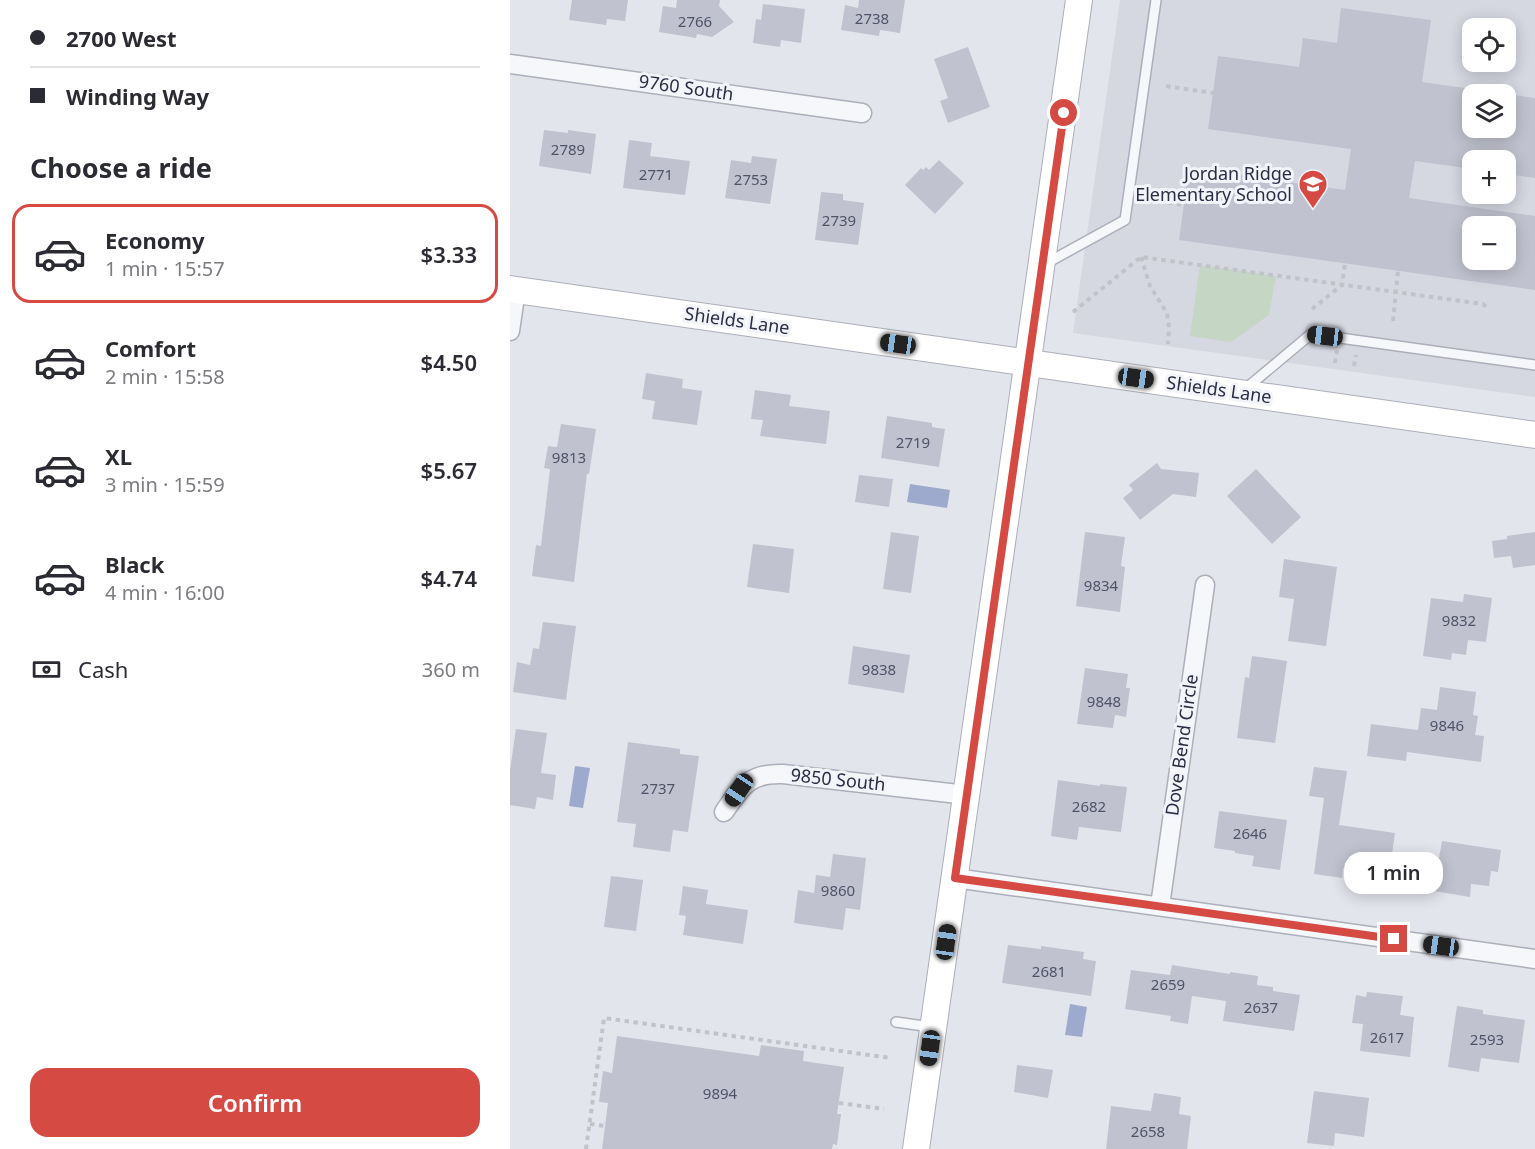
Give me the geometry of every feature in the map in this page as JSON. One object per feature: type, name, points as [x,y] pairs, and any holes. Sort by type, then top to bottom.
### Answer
[{"type":"main road","points":[[916,1149],[1079,0]]},
{"type":"main road","name":"Shields Lane","points":[[513,289],[1535,435]]},
{"type":"street","name":"9760 South","points":[[510,63],[862,113]]},
{"type":"street","points":[[510,331],[513,289]]},
{"type":"street","name":"Dove Bend Circle","points":[[1160,906],[1205,585]]},
{"type":"street","name":"9850 South","points":[[724,812],[739,790],[748,782],[768,774],[968,795]]},
{"type":"street","points":[[955,878],[1535,959]]},
{"type":"lane","points":[[1043,265],[1125,220],[1156,0]]},
{"type":"lane","points":[[1241,393],[1311,334],[1535,365]]},
{"type":"lane","points":[[896,1023],[933,1027]]},
{"type":"path","points":[[1166,86],[1213,93]]},
{"type":"path","points":[[1150,200],[1184,205]]},
{"type":"path","points":[[1141,257],[1150,286],[1167,313],[1168,344]]},
{"type":"path","points":[[1073,312],[1141,257],[1483,304],[1489,309]]},
{"type":"path","points":[[1312,309],[1342,285],[1345,263]]},
{"type":"path","points":[[1393,321],[1398,271]]},
{"type":"path","points":[[586,1149],[604,1018],[783,1046],[891,1058]]},
{"type":"path","points":[[595,1086],[601,1087]]},
{"type":"path","points":[[839,1103],[884,1109]]},
{"type":"path","points":[[590,1124],[605,1126]]},
{"type":"shaded area","name":"Jordan Ridge Elementary School","points":[[1120,0],[1535,0],[1535,397],[1073,333]]},
{"type":"green space","points":[[1200,265],[1276,276],[1269,315],[1231,342],[1190,336]]},
{"type":"water","points":[[910,484],[950,490],[947,508],[907,502]]},
{"type":"water","points":[[575,766],[590,768],[583,808],[569,806]]},
{"type":"water","points":[[1070,1004],[1087,1007],[1082,1037],[1065,1035]]},
{"type":"building","points":[[572,0],[628,0],[625,21],[607,19],[606,25],[569,20]]},
{"type":"building","points":[[677,0],[720,0],[719,6],[734,22],[712,37],[697,34],[696,38],[659,32],[663,6],[676,8]]},
{"type":"building","points":[[859,0],[905,0],[900,33],[880,30],[879,36],[841,30],[845,5],[858,8]]},
{"type":"building","points":[[763,4],[805,9],[801,43],[781,40],[780,47],[753,43],[756,19],[761,20]]},
{"type":"building","points":[[1341,8],[1431,20],[1422,82],[1462,88],[1462,138],[1516,138],[1516,95],[1535,98],[1535,178],[1516,175],[1516,150],[1462,150],[1462,167],[1415,161],[1409,198],[1535,216],[1535,290],[1179,240],[1189,168],[1345,190],[1351,149],[1208,129],[1218,56],[1299,67],[1303,38],[1337,43]]},
{"type":"building","points":[[968,47],[990,107],[948,123],[940,101],[948,98],[934,59]]},
{"type":"building","points":[[544,130],[568,133],[568,130],[596,134],[591,174],[539,166]]},
{"type":"building","points":[[629,140],[652,143],[650,156],[690,161],[685,195],[623,188]]},
{"type":"building","points":[[752,156],[777,159],[770,204],[725,198],[731,160],[751,163]]},
{"type":"building","points":[[939,160],[964,183],[935,214],[905,185],[921,168],[923,170],[926,167],[929,170]]},
{"type":"building","points":[[821,192],[843,194],[843,200],[864,203],[858,245],[815,240]]},
{"type":"building","points":[[646,373],[683,379],[682,388],[702,391],[697,425],[652,419],[655,401],[642,399]]},
{"type":"building","points":[[755,390],[791,395],[789,406],[830,411],[826,444],[760,436],[763,420],[751,419]]},
{"type":"building","points":[[887,416],[932,423],[932,427],[945,429],[939,467],[881,458]]},
{"type":"building","points":[[561,424],[596,429],[589,474],[587,474],[574,582],[532,576],[536,545],[541,546],[550,469],[544,468],[548,446],[557,447]]},
{"type":"building","points":[[1157,463],[1161,469],[1199,473],[1196,497],[1173,494],[1140,520],[1123,498],[1133,490],[1129,485]]},
{"type":"building","points":[[1256,469],[1301,517],[1272,544],[1227,496]]},
{"type":"building","points":[[859,475],[893,479],[889,507],[855,502]]},
{"type":"building","points":[[891,532],[919,536],[911,593],[883,589]]},
{"type":"building","points":[[1085,532],[1125,537],[1121,566],[1125,567],[1120,612],[1076,606]]},
{"type":"building","points":[[1535,532],[1535,565],[1513,568],[1511,556],[1494,558],[1492,541],[1507,539],[1507,536]]},
{"type":"building","points":[[753,544],[794,549],[789,593],[747,587]]},
{"type":"building","points":[[1284,559],[1337,567],[1326,646],[1288,641],[1294,599],[1279,597]]},
{"type":"building","points":[[1464,594],[1492,598],[1486,642],[1468,640],[1466,655],[1452,653],[1451,660],[1423,656],[1431,598],[1463,602]]},
{"type":"building","points":[[543,622],[576,626],[566,700],[513,692],[517,662],[530,665],[533,648],[539,649]]},
{"type":"building","points":[[853,646],[910,655],[904,693],[848,684]]},
{"type":"building","points":[[1252,656],[1287,661],[1275,743],[1237,738],[1245,677],[1249,678]]},
{"type":"building","points":[[1085,668],[1128,674],[1126,688],[1130,688],[1126,717],[1115,715],[1113,728],[1077,724]]},
{"type":"building","points":[[1440,687],[1476,692],[1473,715],[1478,716],[1475,735],[1484,736],[1481,762],[1407,752],[1406,761],[1367,756],[1371,724],[1418,730],[1421,708],[1437,710]]},
{"type":"building","points":[[516,729],[547,733],[541,773],[556,775],[553,800],[537,797],[535,809],[510,805],[510,770]]},
{"type":"building","points":[[628,742],[680,749],[680,754],[699,756],[688,832],[673,830],[670,852],[633,847],[636,824],[617,822]]},
{"type":"building","points":[[1314,767],[1347,771],[1339,825],[1395,833],[1389,875],[1343,868],[1342,878],[1314,874],[1324,798],[1309,796]]},
{"type":"building","points":[[1058,780],[1127,787],[1121,832],[1079,827],[1077,840],[1051,836]]},
{"type":"building","points":[[1219,811],[1287,820],[1280,870],[1252,866],[1254,856],[1214,848]]},
{"type":"building","points":[[1442,841],[1501,850],[1498,872],[1491,871],[1489,886],[1471,884],[1470,897],[1422,889],[1426,861],[1438,863]]},
{"type":"building","points":[[833,854],[866,858],[860,910],[846,908],[843,930],[794,923],[798,890],[814,893],[816,875],[830,877]]},
{"type":"building","points":[[611,876],[643,880],[636,931],[604,927]]},
{"type":"building","points":[[683,886],[708,890],[706,904],[748,910],[743,944],[683,935],[686,916],[679,915]]},
{"type":"building","points":[[1008,945],[1041,949],[1041,946],[1084,952],[1083,959],[1096,961],[1091,996],[1002,983]]},
{"type":"building","points":[[1172,965],[1258,976],[1257,985],[1273,987],[1273,991],[1300,995],[1294,1031],[1223,1021],[1226,1001],[1192,996],[1188,1024],[1170,1021],[1171,1016],[1125,1009],[1131,970],[1170,975]]},
{"type":"building","points":[[1367,992],[1403,996],[1400,1015],[1414,1017],[1410,1057],[1360,1051],[1363,1024],[1352,1023],[1356,995],[1366,997]]},
{"type":"building","points":[[1457,1006],[1483,1010],[1483,1014],[1525,1020],[1519,1063],[1481,1058],[1479,1072],[1448,1067]]},
{"type":"building","points":[[617,1036],[759,1056],[761,1045],[804,1051],[803,1061],[844,1067],[837,1114],[841,1114],[837,1145],[833,1144],[832,1149],[602,1149],[608,1103],[599,1102],[603,1071],[612,1073]]},
{"type":"building","points":[[1017,1065],[1053,1070],[1048,1098],[1014,1092]]},
{"type":"building","points":[[1314,1091],[1369,1098],[1364,1137],[1335,1133],[1334,1146],[1307,1143]]},
{"type":"building","points":[[1154,1093],[1181,1097],[1179,1114],[1191,1116],[1187,1149],[1106,1149],[1111,1106],[1151,1111]]},
{"type":"place","name":"Jordan Ridge Elementary School","points":[[1313,210]]},
{"type":"route","points":[[1064,113],[955,878],[1394,939]]}]
